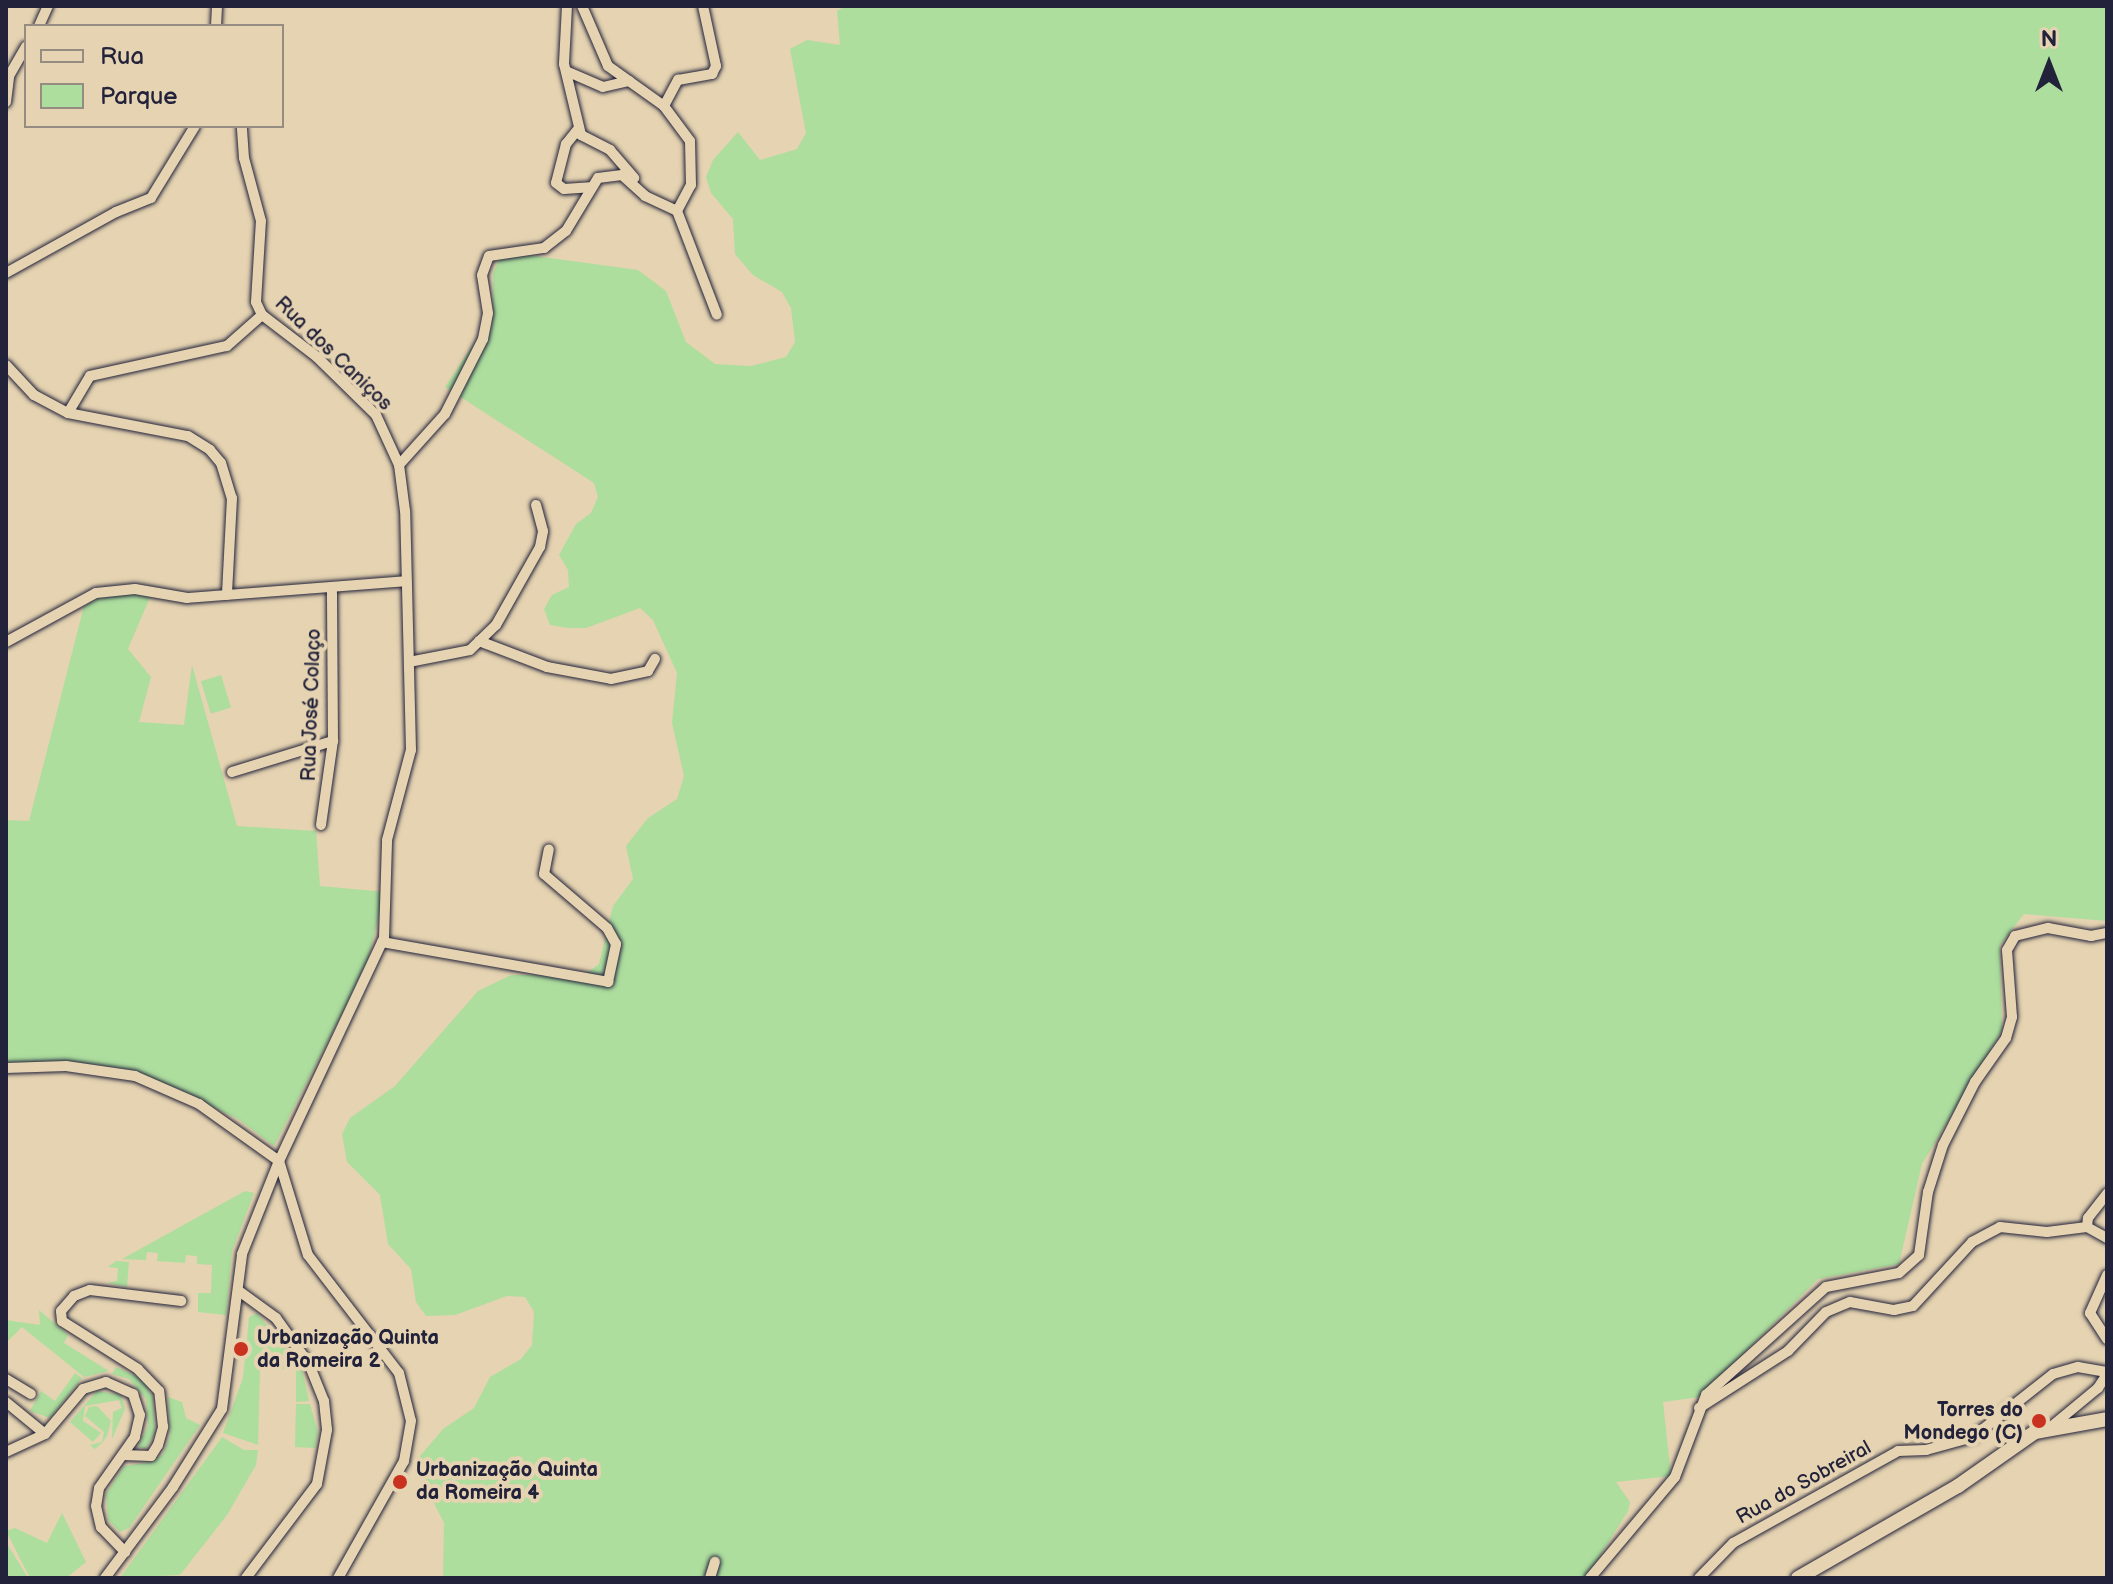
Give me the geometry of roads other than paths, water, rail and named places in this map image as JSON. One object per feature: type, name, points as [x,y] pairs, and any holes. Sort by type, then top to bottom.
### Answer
[{"type":"main road","points":[[1798,1578],[1893,1526],[2024,1438],[2052,1426],[2107,1419]]},
{"type":"street","points":[[567,6],[566,71],[584,139],[621,159],[645,196],[677,211],[717,315]]},
{"type":"street","points":[[582,6],[608,66],[664,106],[690,141],[691,185],[677,211]]},
{"type":"street","points":[[664,106],[678,80],[712,74],[716,66],[703,6]]},
{"type":"street","points":[[6,102],[7,73],[24,50]]},
{"type":"street","points":[[566,71],[603,87],[629,81]]},
{"type":"street","points":[[6,273],[116,212],[151,198],[194,128]]},
{"type":"street","name":"Rua dos Caniços","points":[[242,128],[244,158],[261,221],[254,284],[262,315],[317,357],[376,415],[399,465]]},
{"type":"street","points":[[579,128],[563,151],[556,183],[564,189],[590,187],[612,174],[636,183]]},
{"type":"street","points":[[105,1578],[222,1409],[242,1254],[279,1161],[382,942],[387,840],[411,750],[399,465],[445,414],[483,339],[488,313],[482,275],[489,256],[544,248],[566,231],[590,187]]},
{"type":"street","points":[[68,413],[90,376],[227,346],[262,315]]},
{"type":"street","points":[[6,365],[34,395],[68,413],[188,436],[221,463],[232,498],[227,595]]},
{"type":"street","points":[[409,662],[470,650],[479,641],[528,577],[543,531],[536,505]]},
{"type":"street","points":[[6,642],[96,593],[135,589],[187,598],[406,581]]},
{"type":"street","name":"Rua José Colaço","points":[[321,825],[333,741],[332,587]]},
{"type":"street","points":[[479,641],[547,667],[611,679],[648,671],[655,659]]},
{"type":"street","points":[[232,772],[333,741]]},
{"type":"street","points":[[382,942],[608,982],[616,944],[607,928],[544,874],[549,849]]},
{"type":"street","points":[[1590,1578],[1675,1477],[1706,1395],[1826,1287],[1899,1273],[1919,1255],[1928,1192],[1943,1145],[1975,1082],[2006,1038],[2012,1017],[2007,950],[2015,936],[2048,928],[2091,936],[2107,933]]},
{"type":"street","points":[[6,1068],[66,1066],[148,1081],[199,1104],[279,1161],[308,1255],[399,1373],[411,1421],[404,1461],[338,1578]]},
{"type":"street","points":[[2087,1227],[2088,1218],[2107,1194]]},
{"type":"street","points":[[1699,1408],[1788,1351],[1826,1312],[1850,1302],[1894,1310],[1913,1306],[1972,1242],[2000,1227],[2047,1232],[2087,1227],[2107,1238]]},
{"type":"street","points":[[2107,1275],[2090,1313],[2107,1339]]},
{"type":"street","points":[[123,1455],[151,1456],[158,1445],[163,1427],[159,1391],[138,1369],[62,1321],[61,1311],[74,1296],[90,1290],[181,1301]]},
{"type":"street","points":[[239,1291],[276,1318],[309,1364],[324,1401],[327,1430],[317,1484],[246,1578]]},
{"type":"street","name":"Rua do Sobreiral","points":[[1699,1578],[1733,1543],[1898,1451],[1926,1450],[1973,1437],[2053,1374],[2078,1367],[2107,1373]]},
{"type":"street","points":[[2052,1426],[2098,1388],[2107,1373]]},
{"type":"street","points":[[6,1379],[31,1394]]},
{"type":"street","points":[[6,1452],[45,1434],[83,1389],[106,1382],[121,1385],[133,1394],[140,1415],[135,1437],[99,1488],[96,1506],[101,1527],[125,1552]]},
{"type":"street","points":[[6,1402],[45,1434]]},
{"type":"street","points":[[710,1578],[715,1562]]},
{"type":"place","name":"Urbanização Quinta da Romeira 2","points":[[241,1349]]},
{"type":"place","name":"Torres do Mondego (C)","points":[[2039,1421]]},
{"type":"place","name":"Urbanização Quinta da Romeira 4","points":[[400,1482]]}]
